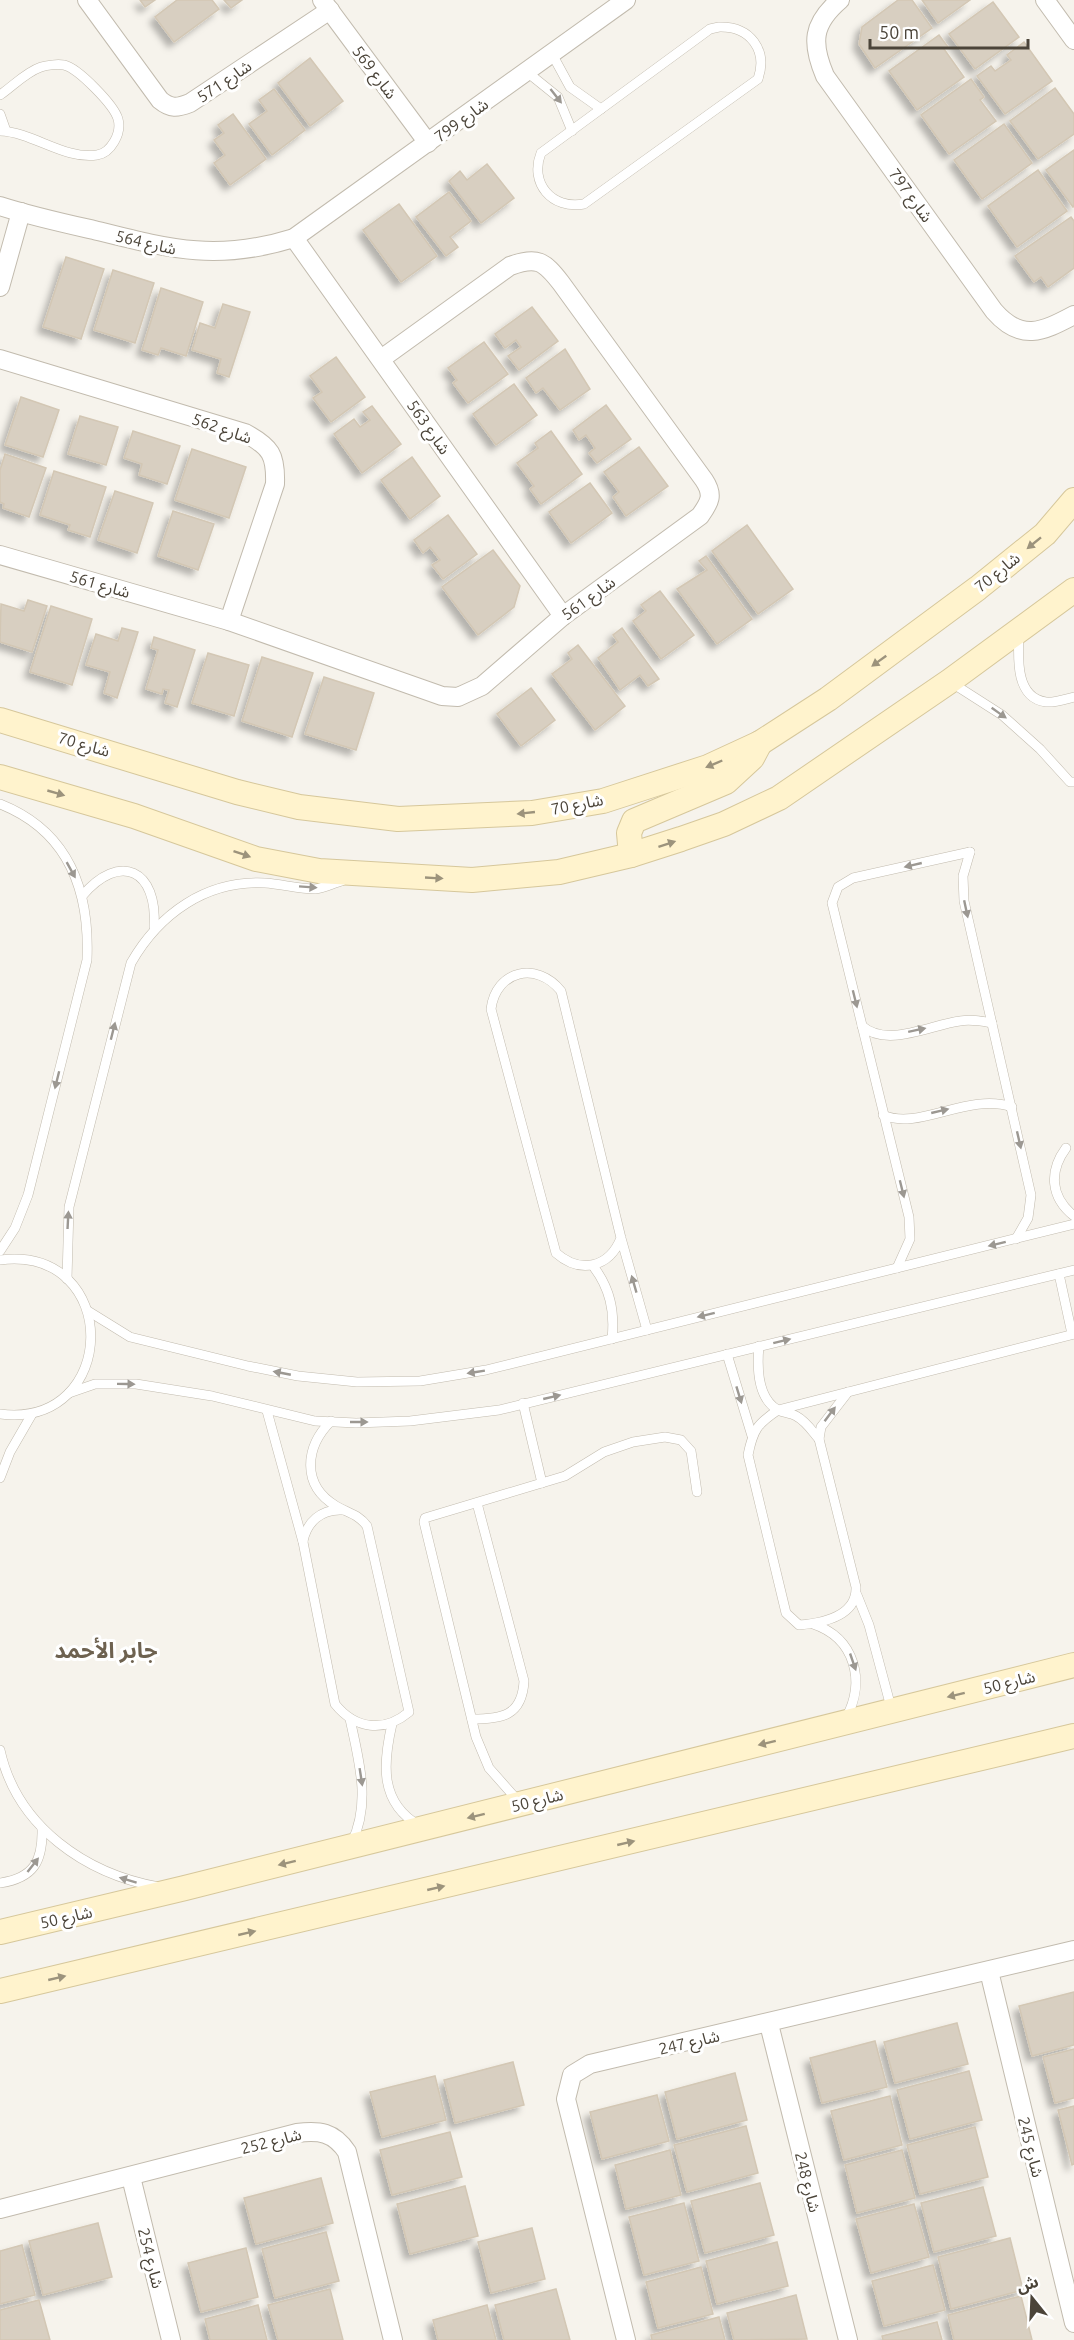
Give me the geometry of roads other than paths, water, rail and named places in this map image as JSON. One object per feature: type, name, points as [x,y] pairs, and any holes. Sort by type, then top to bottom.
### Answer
[{"type":"main road","name":"شارع 70","points":[[0,720],[237,792],[299,807],[398,819],[532,813],[603,801],[708,766],[760,743],[828,699],[978,588],[1045,534],[1074,500]]},
{"type":"main road","points":[[0,777],[134,816],[256,858],[319,871],[472,880],[558,872],[631,855],[724,824],[779,798],[950,681],[1074,590]]},
{"type":"main road","points":[[631,855],[629,833],[634,821],[726,782],[752,758],[760,743]]},
{"type":"main road","name":"شارع 50","points":[[0,1932],[185,1888],[1074,1665]]},
{"type":"main road","points":[[0,1991],[1074,1736]]},
{"type":"street","name":"شارع 571","points":[[87,0],[160,100],[168,106],[178,108],[190,104],[326,5]]},
{"type":"street","name":"شارع 797","points":[[840,0],[828,10],[816,32],[815,53],[825,76],[994,311],[1008,327],[1028,332],[1049,328],[1074,315]]},
{"type":"street","points":[[1045,0],[1074,40]]},
{"type":"street","name":"شارع 799","points":[[294,238],[552,54],[620,2]]},
{"type":"street","name":"شارع 569","points":[[326,5],[428,143]]},
{"type":"street","name":"شارع 564","points":[[0,206],[173,250],[198,252],[235,250],[272,245],[294,238]]},
{"type":"street","points":[[0,287],[21,213]]},
{"type":"street","name":"شارع 563","points":[[294,238],[562,616]]},
{"type":"street","name":"شارع 561","points":[[0,555],[229,621],[442,696],[458,697],[482,686],[562,616],[700,516],[711,499],[710,491],[704,480],[561,283],[549,268],[537,260],[526,260],[510,266],[381,359]]},
{"type":"street","name":"شارع 562","points":[[0,359],[245,433],[260,441],[270,452],[275,463],[275,484],[229,621]]},
{"type":"street","name":"شارع 247","points":[[626,2340],[566,2099],[572,2075],[590,2064],[769,2024],[1074,1950]]},
{"type":"street","name":"شارع 245","points":[[989,1971],[1071,2300],[1074,2323]]},
{"type":"street","name":"شارع 248","points":[[769,2024],[848,2340]]},
{"type":"street","name":"شارع 252","points":[[0,2209],[297,2133],[315,2131],[328,2133],[339,2140],[347,2152],[393,2340]]},
{"type":"street","name":"شارع 254","points":[[131,2177],[171,2340]]},
{"type":"lane","points":[[719,27],[738,29],[754,41],[759,50],[761,70],[758,80],[584,204],[576,206],[551,198],[541,185],[537,169],[541,153],[572,130],[710,29],[719,27]]},
{"type":"lane","points":[[552,54],[570,87],[601,109]]},
{"type":"lane","points":[[0,95],[43,66],[64,65],[74,69],[109,103],[118,118],[119,127],[113,144],[99,155],[81,155],[3,131],[0,114]]},
{"type":"lane","points":[[527,72],[558,97],[572,130]]},
{"type":"lane","points":[[1019,629],[1018,668],[1024,686],[1034,697],[1046,702],[1074,697]]},
{"type":"lane","points":[[950,681],[1002,715],[1040,749],[1070,782],[1074,782]]},
{"type":"lane","points":[[0,804],[18,811],[42,826],[71,868],[82,896],[87,924],[87,960],[28,1195],[15,1228],[0,1251]]},
{"type":"lane","points":[[897,1268],[907,1249],[910,1228],[832,903],[838,887],[853,878],[970,852],[963,876],[964,901],[1031,1195],[1028,1218],[1016,1239]]},
{"type":"lane","points":[[82,896],[92,884],[106,875],[124,871],[142,877],[148,884],[156,908],[154,927]]},
{"type":"lane","points":[[67,1279],[67,1240],[72,1195],[131,963],[154,927],[177,908],[204,894],[235,884],[264,883],[316,889],[363,875]]},
{"type":"lane","points":[[621,1238],[611,1256],[592,1266],[573,1264],[556,1253],[491,1009],[496,991],[509,978],[518,974],[528,973],[547,977],[561,991],[621,1238],[647,1330]]},
{"type":"lane","points":[[862,1026],[874,1034],[889,1036],[958,1021],[992,1023]]},
{"type":"lane","points":[[884,1115],[902,1119],[985,1102],[1012,1107]]},
{"type":"lane","points":[[1066,1148],[1054,1170],[1054,1183],[1063,1207],[1074,1216]]},
{"type":"lane","points":[[88,1311],[130,1337],[248,1366],[298,1376],[357,1382],[420,1381],[486,1370],[1074,1224]]},
{"type":"lane","points":[[0,1260],[33,1260],[67,1279],[88,1311],[93,1340],[91,1354],[79,1382],[69,1393],[46,1409],[32,1414],[0,1414]]},
{"type":"lane","points":[[592,1266],[600,1276],[611,1300],[614,1325],[612,1339]]},
{"type":"lane","points":[[69,1393],[95,1384],[136,1384],[212,1396],[267,1411],[330,1421],[410,1421],[499,1410],[1074,1270]]},
{"type":"lane","points":[[856,1595],[854,1603],[845,1613],[813,1624],[799,1625],[786,1613],[748,1455],[752,1436],[761,1421],[778,1410],[1073,1334],[1059,1274]]},
{"type":"lane","points":[[759,1346],[758,1361],[763,1390],[768,1401],[778,1410],[804,1422],[819,1439]]},
{"type":"lane","points":[[727,1354],[752,1436]]},
{"type":"lane","points":[[848,1392],[821,1427],[819,1439],[856,1595],[869,1625],[892,1711]]},
{"type":"lane","points":[[523,1403],[542,1483]]},
{"type":"lane","points":[[267,1411],[303,1542],[335,1704],[350,1719],[371,1726],[392,1724],[409,1713],[367,1526],[355,1514],[327,1500],[311,1473],[309,1463],[315,1440],[330,1421]]},
{"type":"lane","points":[[0,1478],[10,1452],[32,1414]]},
{"type":"lane","points":[[521,1804],[489,1768],[472,1719],[424,1522],[428,1516],[565,1476],[604,1452],[633,1442],[664,1437],[681,1440],[691,1451],[697,1492]]},
{"type":"lane","points":[[472,1719],[489,1719],[517,1709],[523,1694],[524,1681],[477,1503]]},
{"type":"lane","points":[[303,1542],[305,1533],[314,1518],[330,1510],[347,1510]]},
{"type":"lane","points":[[813,1624],[836,1635],[853,1657],[857,1677],[854,1703],[843,1724]]},
{"type":"lane","points":[[349,1847],[362,1814],[363,1784],[350,1719]]},
{"type":"lane","points":[[392,1724],[384,1758],[387,1785],[397,1806],[414,1823],[425,1828]]},
{"type":"lane","points":[[0,1750],[12,1784],[42,1828],[69,1851],[107,1874],[132,1882],[185,1888]]},
{"type":"lane","points":[[0,1883],[18,1880],[30,1871],[43,1848],[42,1828]]},
{"type":"district","name":"جابر الأحمد","points":[[106,1649]]}]
